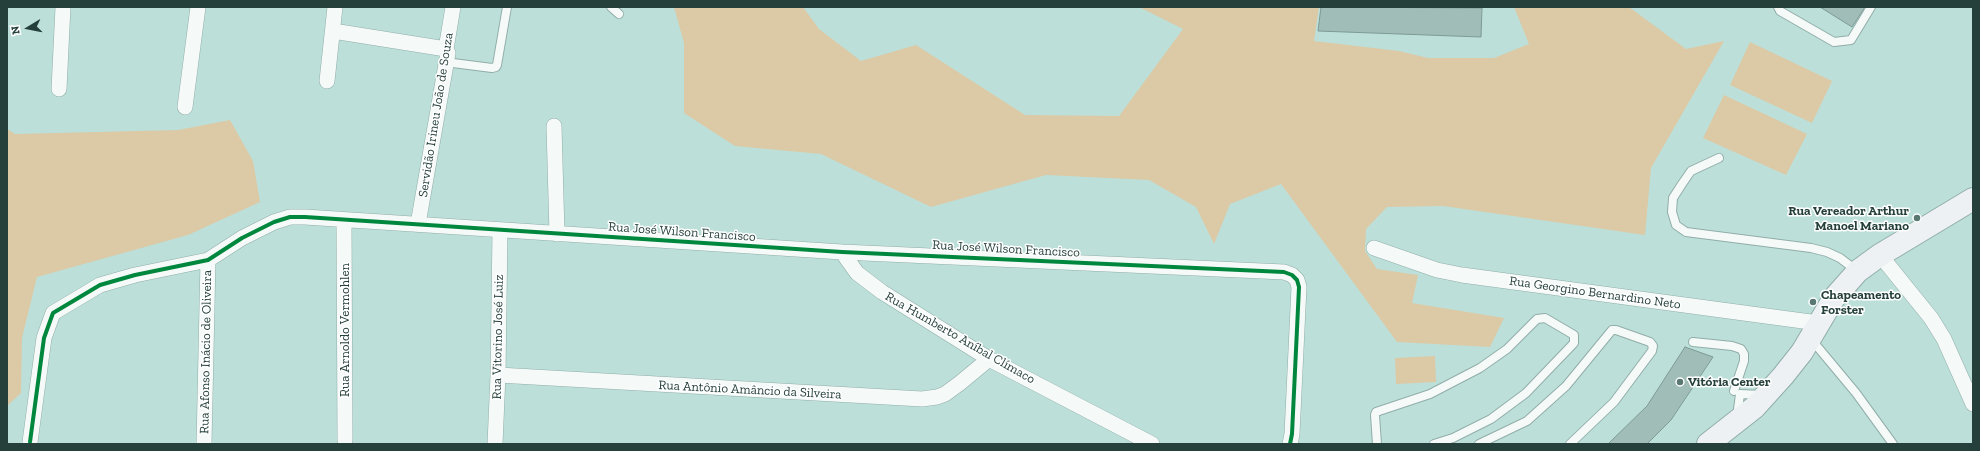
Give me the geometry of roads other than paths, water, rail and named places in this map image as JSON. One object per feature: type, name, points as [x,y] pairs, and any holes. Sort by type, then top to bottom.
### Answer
[{"type":"main road","points":[[1708,444],[1737,421],[1765,395],[1794,363],[1834,298],[1858,272],[1880,255],[1973,199]]},
{"type":"street","points":[[59,89],[63,7]]},
{"type":"street","points":[[184,107],[198,7]]},
{"type":"street","points":[[327,81],[334,31],[335,7]]},
{"type":"street","name":"Servidão Irineu João de Souza","points":[[418,224],[436,127],[453,7]]},
{"type":"street","points":[[334,31],[446,56]]},
{"type":"street","points":[[554,126],[557,234]]},
{"type":"street","name":"Rua José Wilson Francisco","points":[[30,442],[44,338],[53,313],[100,285],[208,260],[242,238],[274,222],[290,217],[842,252],[1284,272],[1292,275],[1297,280],[1299,287],[1292,434],[1290,444]]},
{"type":"street","name":"Rua Arnoldo Vermohlen","points":[[344,221],[345,440]]},
{"type":"street","name":"Rua Vitorino José Luiz","points":[[495,444],[498,375],[500,230]]},
{"type":"street","name":"Rua Georgino Bernardino Neto","points":[[1374,248],[1437,270],[1462,275],[1815,331]]},
{"type":"street","name":"Rua Humberto Aníbal Clímaco","points":[[842,252],[857,273],[868,283],[989,359],[1152,444]]},
{"type":"street","points":[[1880,255],[1931,318],[1944,339],[1971,396]]},
{"type":"street","name":"Rua Afonso Inácio de Oliveira","points":[[204,444],[208,260]]},
{"type":"street","name":"Rua Antônio Amâncio da Silveira","points":[[498,375],[922,399],[937,397],[945,394],[989,359]]},
{"type":"lane","points":[[446,56],[492,68],[496,67],[498,65],[507,7]]},
{"type":"lane","points":[[611,7],[619,14]]},
{"type":"lane","points":[[1778,7],[1780,11],[1834,42],[1851,40],[1871,7]]},
{"type":"lane","points":[[1719,158],[1691,171],[1673,198],[1672,212],[1676,225],[1686,232],[1810,248],[1827,252],[1840,258],[1858,272]]},
{"type":"lane","points":[[1377,444],[1376,412],[1430,394],[1480,368],[1508,349],[1537,319],[1545,318],[1574,335],[1574,343],[1526,393],[1491,419],[1453,438],[1434,444]]},
{"type":"lane","points":[[1479,444],[1527,421],[1533,416],[1566,386],[1608,332],[1616,330],[1650,342],[1652,351],[1614,402],[1570,444]]},
{"type":"lane","points":[[1815,331],[1856,393],[1893,444]]},
{"type":"lane","points":[[1693,342],[1732,346],[1741,349],[1744,354],[1744,361],[1734,391]]},
{"type":"place","name":"Rua Vereador Arthur Manoel Mariano","points":[[1917,218]]},
{"type":"place","name":"Chapeamento Forster","points":[[1813,302]]},
{"type":"place","name":"Vitória Center","points":[[1680,382]]}]
